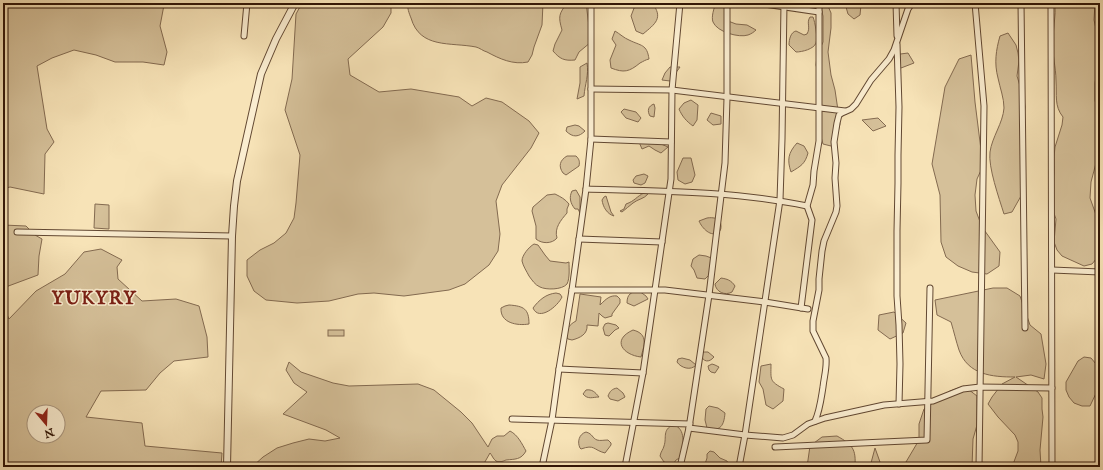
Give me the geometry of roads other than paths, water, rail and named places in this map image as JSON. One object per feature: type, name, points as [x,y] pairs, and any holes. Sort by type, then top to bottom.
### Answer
[{"type":"street","points":[[244,36],[247,3]]},
{"type":"street","points":[[228,467],[232,236],[237,181],[261,74],[276,39],[295,3]]},
{"type":"street","points":[[542,467],[552,420],[586,189],[591,139],[591,3]]},
{"type":"street","points":[[625,467],[642,373],[671,179],[672,90],[680,3]]},
{"type":"street","points":[[680,467],[689,426],[709,295],[722,195],[725,163],[727,98],[727,3]]},
{"type":"street","points":[[758,3],[784,5],[819,12]]},
{"type":"street","points":[[801,308],[812,220],[808,206],[813,186],[819,141],[819,3]]},
{"type":"street","points":[[896,3],[899,107],[896,231],[900,356],[899,404]]},
{"type":"street","points":[[815,421],[820,408],[826,370],[826,358],[813,331],[813,321],[819,290],[824,241],[836,212],[836,164],[834,142],[838,119],[839,115],[851,109],[856,104],[871,80],[889,59],[908,9],[912,3]]},
{"type":"street","points":[[975,3],[984,106],[979,467]]},
{"type":"street","points":[[1021,3],[1025,328]]},
{"type":"street","points":[[1051,3],[1052,467]]},
{"type":"street","points":[[739,467],[780,200],[784,5]]},
{"type":"street","points":[[591,89],[672,90],[727,98],[845,111]]},
{"type":"street","points":[[591,139],[671,142]]},
{"type":"street","points":[[586,189],[669,191],[722,195],[780,200],[808,206]]},
{"type":"street","points":[[17,232],[232,236]]},
{"type":"street","points":[[579,239],[662,242]]},
{"type":"street","points":[[1052,270],[1100,272]]},
{"type":"street","points":[[775,447],[927,440],[930,288]]},
{"type":"street","points":[[572,290],[665,290],[765,302],[808,309]]},
{"type":"street","points":[[559,369],[642,373]]},
{"type":"street","points":[[512,419],[633,422],[689,426],[745,435],[777,438],[789,437],[808,424],[825,418],[884,405],[933,401],[963,389],[980,387],[1052,388]]},
{"type":"district","name":"YUKYRY","points":[[94,298]]}]
